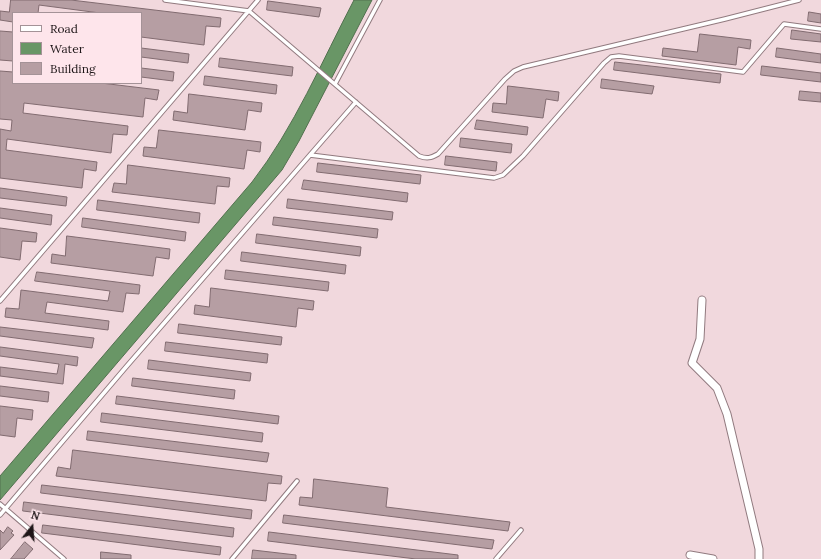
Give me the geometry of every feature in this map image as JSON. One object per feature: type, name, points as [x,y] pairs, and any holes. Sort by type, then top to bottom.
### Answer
[{"type":"street","points":[[702,300],[700,339],[692,363],[717,388],[727,414],[759,549],[759,559]]},
{"type":"street","points":[[690,555],[713,559]]},
{"type":"lane","points":[[165,0],[249,10],[419,156],[426,159],[438,154],[505,79],[514,71],[523,67],[799,0]]},
{"type":"lane","points":[[0,301],[258,0]]},
{"type":"lane","points":[[335,84],[380,0]]},
{"type":"lane","points":[[310,154],[494,178],[503,175],[523,156],[604,63],[611,57],[619,56],[743,72],[784,24],[821,29]]},
{"type":"lane","points":[[0,515],[356,102]]},
{"type":"lane","points":[[232,559],[297,481]]},
{"type":"lane","points":[[0,504],[64,559]]},
{"type":"lane","points":[[496,559],[521,530]]},
{"type":"water","points":[[354,0],[372,0],[299,141],[282,170],[0,500],[0,476],[252,182],[267,161],[307,94]]},
{"type":"building","points":[[11,0],[71,0],[221,18],[220,27],[206,26],[204,45],[142,37],[142,12],[92,12],[39,5],[38,12],[12,12],[12,22],[0,20],[0,11],[9,12]]},
{"type":"building","points":[[268,1],[321,8],[319,17],[267,10]]},
{"type":"building","points":[[809,12],[821,14],[821,23],[808,21]]},
{"type":"building","points":[[792,30],[821,34],[821,42],[791,39]]},
{"type":"building","points":[[0,31],[12,32],[12,61],[0,60]]},
{"type":"building","points":[[700,34],[751,40],[750,49],[738,47],[736,65],[662,56],[663,48],[697,52]]},
{"type":"building","points":[[142,48],[189,54],[188,63],[142,57]]},
{"type":"building","points":[[777,48],[821,54],[821,63],[776,57]]},
{"type":"building","points":[[220,58],[293,67],[292,76],[219,67]]},
{"type":"building","points":[[615,62],[721,74],[720,83],[614,70]]},
{"type":"building","points":[[762,66],[821,73],[821,82],[761,75]]},
{"type":"building","points":[[142,68],[174,72],[173,81],[142,77]]},
{"type":"building","points":[[0,71],[12,72],[12,84],[109,84],[159,90],[157,100],[145,98],[143,117],[24,103],[23,113],[128,126],[127,135],[113,134],[111,153],[7,139],[6,150],[97,162],[96,171],[84,169],[82,188],[0,178],[0,129],[11,131],[12,120],[0,119]]},
{"type":"building","points":[[205,76],[277,85],[276,94],[204,85]]},
{"type":"building","points":[[602,79],[654,86],[652,94],[601,88]]},
{"type":"building","points":[[508,86],[559,92],[558,101],[546,99],[543,118],[492,112],[493,103],[506,104]]},
{"type":"building","points":[[800,91],[821,93],[821,102],[799,100]]},
{"type":"building","points":[[189,94],[262,103],[261,112],[248,110],[245,130],[173,120],[174,111],[187,113]]},
{"type":"building","points":[[477,120],[528,127],[527,135],[475,129]]},
{"type":"building","points":[[159,130],[261,142],[260,152],[247,150],[244,169],[143,156],[144,147],[156,148]]},
{"type":"building","points":[[461,138],[512,144],[511,153],[460,147]]},
{"type":"building","points":[[446,156],[497,162],[496,171],[445,165]]},
{"type":"building","points":[[318,163],[421,175],[420,184],[317,172]]},
{"type":"building","points":[[128,165],[230,178],[229,187],[217,186],[215,204],[112,192],[114,183],[126,184]]},
{"type":"building","points":[[304,180],[408,193],[407,202],[302,189]]},
{"type":"building","points":[[0,188],[67,197],[66,206],[0,198]]},
{"type":"building","points":[[288,199],[393,212],[392,220],[287,208]]},
{"type":"building","points":[[98,200],[200,213],[199,223],[97,210]]},
{"type":"building","points":[[0,208],[52,215],[51,225],[0,218]]},
{"type":"building","points":[[274,217],[378,229],[377,238],[273,225]]},
{"type":"building","points":[[83,218],[186,232],[185,241],[82,227]]},
{"type":"building","points":[[0,228],[37,233],[36,242],[22,241],[20,260],[0,257]]},
{"type":"building","points":[[257,234],[361,247],[360,256],[256,243]]},
{"type":"building","points":[[67,236],[170,249],[169,259],[156,257],[153,276],[51,263],[52,254],[65,256]]},
{"type":"building","points":[[242,252],[346,265],[345,274],[241,261]]},
{"type":"building","points":[[226,270],[329,282],[328,291],[225,279]]},
{"type":"building","points":[[37,272],[140,285],[139,294],[126,293],[123,312],[47,302],[45,313],[109,321],[108,330],[5,317],[6,308],[19,309],[21,290],[108,301],[110,291],[35,281]]},
{"type":"building","points":[[211,288],[314,301],[313,310],[298,308],[296,327],[194,314],[195,305],[209,307]]},
{"type":"building","points":[[179,324],[282,337],[281,345],[178,333]]},
{"type":"building","points":[[0,327],[94,338],[92,348],[0,336]]},
{"type":"building","points":[[166,342],[268,354],[267,363],[165,351]]},
{"type":"building","points":[[0,347],[78,357],[77,366],[65,364],[63,384],[0,376],[0,367],[57,374],[59,364],[0,356]]},
{"type":"building","points":[[149,360],[251,373],[250,381],[148,369]]},
{"type":"building","points":[[133,378],[235,390],[234,399],[132,386]]},
{"type":"building","points":[[0,386],[49,392],[48,402],[0,396]]},
{"type":"building","points":[[117,396],[279,416],[278,424],[116,404]]},
{"type":"building","points":[[0,406],[33,410],[32,420],[17,418],[15,437],[0,435]]},
{"type":"building","points":[[102,413],[263,433],[262,442],[101,422]]},
{"type":"building","points":[[88,431],[269,453],[267,462],[87,440]]},
{"type":"building","points":[[73,450],[282,476],[281,484],[268,483],[266,501],[56,476],[58,467],[70,469]]},
{"type":"building","points":[[314,479],[388,488],[386,507],[510,522],[508,531],[299,505],[300,497],[312,498]]},
{"type":"building","points":[[42,485],[252,510],[251,519],[41,493]]},
{"type":"building","points":[[24,502],[234,528],[233,537],[23,511]]},
{"type":"building","points":[[284,515],[494,540],[492,549],[283,523]]},
{"type":"building","points":[[43,525],[221,547],[220,555],[42,533]]},
{"type":"building","points":[[8,527],[13,531],[11,533],[14,535],[0,550],[0,530],[3,533]]},
{"type":"building","points":[[269,532],[458,555],[458,559],[416,559],[268,541]]},
{"type":"building","points":[[25,542],[33,549],[24,559],[11,559]]},
{"type":"building","points":[[253,550],[296,555],[296,559],[252,559]]},
{"type":"building","points":[[101,552],[131,555],[131,559],[101,559]]}]
